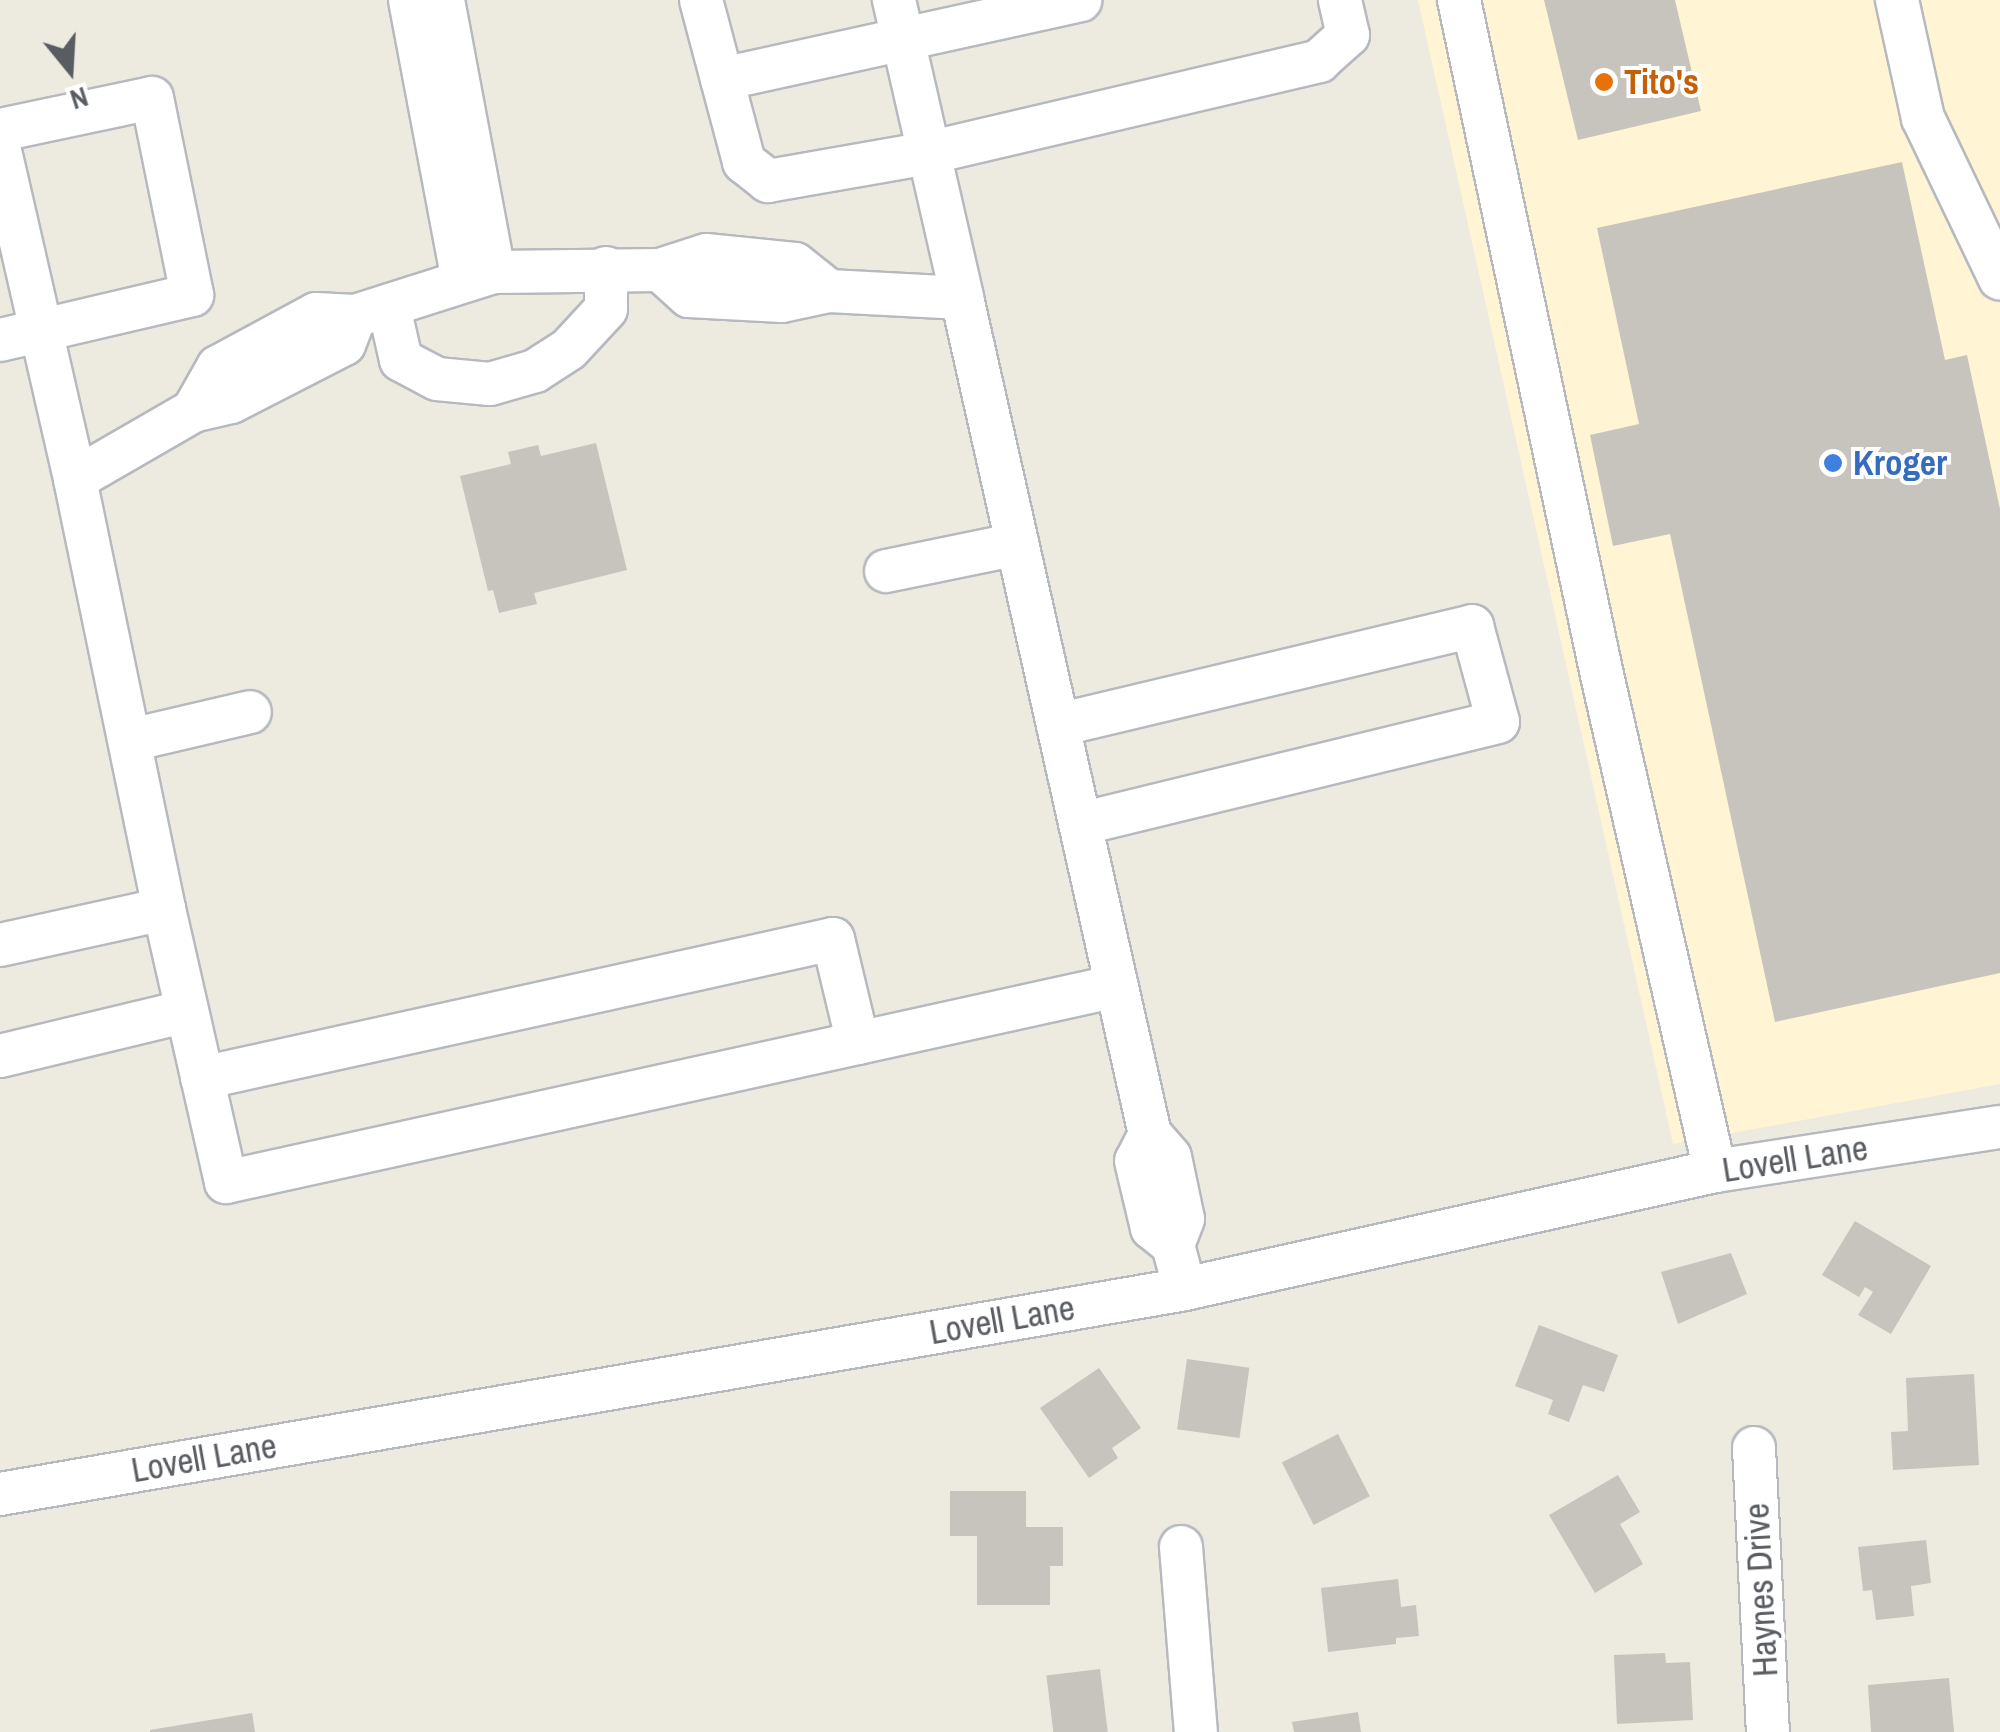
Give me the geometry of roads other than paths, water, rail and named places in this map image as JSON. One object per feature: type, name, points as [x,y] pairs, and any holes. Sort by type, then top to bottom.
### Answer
[{"type":"street","points":[[410,0],[478,277]]},
{"type":"street","points":[[443,0],[478,277]]},
{"type":"street","points":[[702,0],[744,162],[768,181],[928,153],[1319,61],[1348,36],[1340,0]]},
{"type":"street","points":[[722,80],[898,19],[1080,0]]},
{"type":"street","points":[[1459,0],[1602,675],[1714,1170]]},
{"type":"street","points":[[1896,0],[1923,118],[2000,280]]},
{"type":"street","points":[[898,19],[1150,1134],[1136,1161],[1162,1196],[1152,1228],[1173,1245],[1185,1288]]},
{"type":"street","points":[[0,130],[152,98],[192,294],[0,340]]},
{"type":"street","points":[[0,151],[76,478],[164,908],[226,1182],[1117,986]]},
{"type":"street","points":[[372,311],[400,360],[437,379],[490,384],[535,372],[570,349],[606,309],[606,268]]},
{"type":"street","points":[[76,478],[193,411],[231,402],[290,350],[344,344],[372,311],[478,277],[606,268],[660,270],[690,296],[731,278],[782,301],[828,291],[962,298]]},
{"type":"street","points":[[886,571],[1017,544]]},
{"type":"street","points":[[1058,725],[1472,626],[1498,722],[1080,824]]},
{"type":"street","points":[[131,740],[250,712]]},
{"type":"street","points":[[0,946],[164,908]]},
{"type":"street","points":[[202,1078],[833,939],[858,1043]]},
{"type":"street","points":[[0,1056],[187,1010]]},
{"type":"street","name":"Lovell Lane","points":[[0,1494],[1185,1288],[1714,1170],[2000,1127]]},
{"type":"street","name":"Haynes Drive","points":[[1754,1448],[1768,1732]]},
{"type":"street","points":[[1182,1547],[1196,1732]]},
{"type":"place","name":"Tito's","points":[[1604,82]]},
{"type":"place","name":"Kroger","points":[[1833,463]]}]
